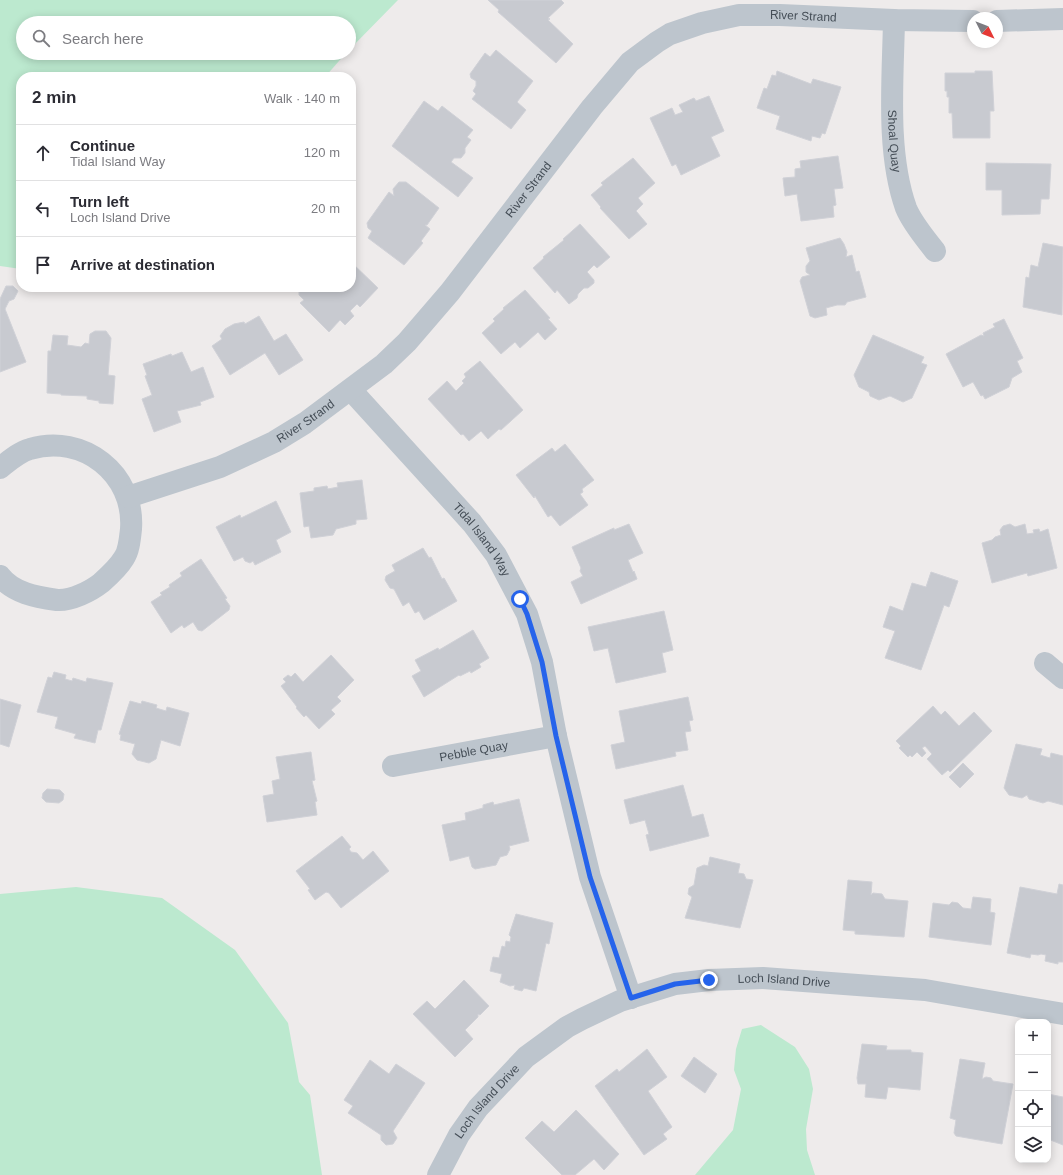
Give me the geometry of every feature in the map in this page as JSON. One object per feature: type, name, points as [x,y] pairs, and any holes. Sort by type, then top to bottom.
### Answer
[{"type":"street","name":"River Strand","points":[[128,497],[220,467],[274,442],[305,423],[351,390],[407,342],[450,292],[592,107],[630,62],[670,34],[702,23],[739,15],[780,14],[894,20],[967,21]]},
{"type":"street","points":[[1003,21],[1063,19]]},
{"type":"street","name":"Shoal Quay","points":[[894,20],[893,138],[896,168],[907,209],[934,251]]},
{"type":"street","name":"Tidal Island Way","points":[[351,390],[472,523],[496,555],[527,614],[542,662],[556,736],[590,877],[631,998]]},
{"type":"street","points":[[0,468],[30,449],[50,446],[70,446],[89,454],[106,464],[118,479],[128,497],[132,518],[130,537],[125,557],[112,573],[97,587],[79,595],[60,600],[39,598],[21,592],[0,576]]},
{"type":"street","points":[[1045,663],[1063,678]]},
{"type":"street","name":"Pebble Quay","points":[[392,766],[556,736]]},
{"type":"street","name":"Loch Island Drive","points":[[438,1175],[459,1135],[478,1108],[526,1057],[567,1027],[620,1001],[675,984],[709,980],[763,978],[925,990],[1063,1014]]},
{"type":"green space","points":[[0,0],[398,0],[356,43],[356,16],[16,16],[16,60],[340,60],[329,72],[16,72],[16,268],[0,266]]},
{"type":"green space","points":[[76,887],[162,898],[235,950],[288,1023],[299,1082],[310,1095],[322,1175],[0,1175],[0,894]]},
{"type":"green space","points":[[761,1025],[795,1047],[809,1069],[813,1089],[806,1129],[807,1150],[815,1175],[695,1175],[733,1130],[741,1089],[734,1070],[736,1049],[742,1029]]},
{"type":"building","points":[[488,0],[561,0],[564,3],[548,18],[550,19],[548,20],[573,44],[556,63],[498,12],[499,10]]},
{"type":"building","points":[[496,50],[533,81],[517,102],[526,110],[511,129],[472,99],[476,94],[473,91],[476,86],[476,81],[471,78],[470,74],[485,53],[490,57]]},
{"type":"building","points":[[777,71],[811,84],[813,79],[841,87],[825,134],[822,133],[820,138],[812,136],[811,141],[776,129],[780,116],[757,108],[764,88],[767,89],[772,75],[776,76]]},
{"type":"building","points":[[975,71],[992,71],[994,111],[990,111],[990,138],[953,138],[952,113],[949,113],[949,97],[947,97],[947,91],[945,91],[945,73],[975,73]]},
{"type":"building","points":[[709,96],[724,131],[711,137],[720,156],[681,175],[676,164],[672,166],[650,118],[672,108],[675,115],[683,112],[679,105],[694,98],[696,101]]},
{"type":"building","points":[[424,101],[438,111],[442,106],[473,130],[467,137],[471,140],[465,148],[465,153],[461,158],[454,158],[451,162],[473,178],[458,197],[392,146]]},
{"type":"building","points":[[838,156],[843,188],[834,189],[836,205],[833,206],[834,217],[801,221],[797,194],[785,196],[783,178],[795,177],[795,169],[801,168],[800,161]]},
{"type":"building","points":[[633,158],[655,183],[638,198],[643,204],[636,211],[647,224],[629,239],[600,208],[601,207],[591,195],[603,185],[601,183]]},
{"type":"building","points":[[986,163],[1051,164],[1049,199],[1041,199],[1040,214],[1002,215],[1002,190],[986,190]]},
{"type":"building","points":[[399,182],[406,182],[439,208],[427,225],[425,225],[430,229],[421,241],[423,243],[404,265],[368,238],[372,231],[368,228],[367,223],[389,192],[394,196],[393,189]]},
{"type":"building","points":[[580,224],[610,257],[597,268],[594,265],[587,272],[594,280],[594,283],[588,288],[584,288],[578,294],[577,298],[569,304],[557,290],[555,293],[533,268]]},
{"type":"building","points":[[840,238],[847,252],[846,257],[852,255],[856,272],[859,271],[866,297],[847,302],[845,305],[837,305],[826,308],[827,315],[815,318],[810,316],[800,281],[802,277],[810,275],[806,272],[806,266],[810,261],[806,248]]},
{"type":"building","points":[[1043,243],[1063,247],[1062,315],[1023,307],[1026,277],[1029,278],[1031,265],[1038,267]]},
{"type":"building","points":[[356,267],[378,288],[360,307],[357,304],[350,311],[354,316],[345,325],[340,320],[329,332],[300,303],[304,300],[299,295],[299,292],[356,292]]},
{"type":"building","points":[[6,286],[13,286],[16,289],[16,292],[18,292],[14,299],[9,301],[5,309],[26,362],[0,372],[0,299]]},
{"type":"building","points":[[525,290],[550,318],[548,319],[557,329],[545,340],[538,332],[520,348],[515,342],[501,354],[482,333],[495,321],[493,319],[504,309],[503,308]]},
{"type":"building","points":[[259,316],[274,341],[286,334],[303,360],[279,375],[265,353],[230,375],[212,346],[222,339],[220,336],[225,329],[234,324],[244,322],[245,324]]},
{"type":"building","points":[[1004,319],[1023,358],[1017,361],[1022,372],[1012,378],[1009,387],[985,399],[983,395],[981,396],[973,382],[963,387],[946,354],[981,335],[984,336],[983,333],[995,327],[993,324]]},
{"type":"building","points":[[95,331],[106,331],[111,338],[108,375],[115,376],[113,404],[99,403],[99,401],[87,399],[87,396],[47,393],[48,351],[51,351],[53,335],[68,336],[67,345],[81,347],[85,343],[89,344],[90,334]]},
{"type":"building","points":[[873,335],[924,357],[921,363],[927,365],[912,398],[903,402],[890,396],[879,400],[870,396],[869,392],[859,387],[854,375]]},
{"type":"building","points":[[182,352],[191,372],[203,367],[214,397],[200,402],[201,405],[177,411],[181,422],[154,432],[142,399],[152,395],[145,376],[147,375],[143,364],[171,354],[172,356]]},
{"type":"building","points":[[480,361],[523,410],[501,430],[499,429],[488,439],[481,431],[469,441],[463,434],[461,435],[428,399],[447,381],[456,391],[464,383],[462,381],[466,377],[464,374]]},
{"type":"building","points":[[565,444],[594,480],[582,489],[583,492],[580,494],[588,505],[560,526],[551,515],[548,517],[535,496],[534,498],[516,475],[552,448],[555,452]]},
{"type":"building","points":[[362,480],[367,519],[356,520],[356,524],[336,529],[333,535],[311,538],[309,526],[304,527],[300,493],[314,491],[314,488],[327,486],[328,489],[338,487],[337,483]]},
{"type":"building","points":[[276,501],[291,532],[276,540],[281,552],[255,565],[253,561],[250,563],[245,561],[243,557],[234,561],[216,527],[240,515],[241,518]]},
{"type":"building","points":[[629,524],[643,553],[628,560],[637,579],[581,604],[571,582],[583,576],[572,547],[614,528],[614,530]]},
{"type":"building","points":[[1010,524],[1015,527],[1025,524],[1027,534],[1034,533],[1033,530],[1039,529],[1040,532],[1048,529],[1057,568],[1028,576],[1027,573],[992,583],[982,543],[1001,535],[1000,530],[1003,526]]},
{"type":"building","points":[[423,548],[429,558],[431,557],[442,579],[444,578],[457,601],[424,620],[419,611],[415,613],[409,602],[403,606],[394,589],[390,588],[385,580],[386,576],[395,571],[392,565]]},
{"type":"building","points":[[201,559],[227,598],[225,599],[230,606],[229,610],[202,631],[198,630],[193,622],[184,628],[182,625],[171,633],[151,602],[162,595],[160,593],[170,587],[169,585],[182,576],[180,573]]},
{"type":"building","points":[[931,572],[958,581],[949,607],[944,605],[921,670],[885,658],[895,631],[883,627],[890,606],[903,611],[912,583],[926,587]]},
{"type":"building","points":[[664,611],[673,650],[662,653],[666,672],[616,683],[608,648],[594,651],[588,627]]},
{"type":"building","points":[[473,630],[489,658],[479,664],[481,667],[471,673],[470,671],[460,676],[459,675],[424,697],[412,676],[421,671],[415,660],[438,648],[439,650]]},
{"type":"building","points":[[331,655],[354,680],[337,697],[341,701],[331,710],[335,714],[319,729],[306,715],[304,717],[296,708],[297,707],[281,686],[286,682],[283,679],[288,675],[291,677],[295,673],[303,682]]},
{"type":"building","points":[[54,672],[66,675],[65,679],[72,681],[73,678],[86,682],[87,678],[113,683],[101,730],[98,730],[95,743],[74,738],[76,734],[55,728],[58,717],[37,712],[48,677],[52,678]]},
{"type":"building","points":[[688,697],[693,720],[689,721],[691,731],[685,732],[688,750],[675,752],[676,756],[616,769],[611,745],[625,742],[619,711]]},
{"type":"building","points":[[0,699],[21,705],[9,747],[0,744]]},
{"type":"building","points":[[130,701],[141,704],[142,701],[157,705],[156,708],[166,711],[167,707],[189,713],[180,746],[161,740],[156,759],[149,763],[137,760],[132,754],[135,744],[120,740],[121,735],[119,734]]},
{"type":"building","points":[[933,706],[941,715],[945,711],[959,726],[974,712],[992,731],[950,772],[948,770],[942,775],[927,759],[932,754],[925,746],[922,748],[926,753],[922,757],[917,752],[912,757],[910,755],[908,757],[899,748],[901,746],[896,741]]},
{"type":"building","points":[[1016,744],[1042,749],[1040,755],[1050,758],[1051,753],[1063,756],[1063,805],[1048,801],[1043,803],[1029,799],[1027,795],[1022,798],[1009,795],[1004,788]]},
{"type":"building","points":[[311,752],[315,780],[312,781],[317,801],[315,802],[317,815],[267,822],[263,796],[274,794],[272,781],[280,779],[276,757]]},
{"type":"building","points":[[963,763],[974,774],[960,788],[949,777]]},
{"type":"building","points":[[683,785],[692,817],[703,814],[709,836],[650,851],[646,835],[649,834],[645,820],[630,824],[624,800]]},
{"type":"building","points":[[47,789],[60,790],[64,794],[63,800],[59,803],[46,802],[42,798],[43,793]]},
{"type":"building","points":[[519,799],[529,841],[509,846],[510,849],[507,855],[500,857],[496,865],[475,869],[472,867],[469,856],[450,861],[442,825],[466,820],[465,813],[483,808],[483,805],[493,802],[494,805]]},
{"type":"building","points":[[342,836],[351,847],[349,849],[351,852],[357,853],[363,860],[373,851],[389,871],[341,908],[329,893],[326,892],[315,900],[308,890],[310,889],[296,871]]},
{"type":"building","points":[[710,857],[740,864],[738,873],[744,874],[746,879],[753,880],[740,928],[685,918],[692,897],[688,894],[689,888],[694,885],[697,868],[704,865],[708,866]]},
{"type":"building","points":[[848,880],[872,882],[871,895],[873,893],[882,894],[885,899],[908,901],[904,937],[855,934],[855,931],[843,930]]},
{"type":"building","points":[[1059,884],[1063,885],[1063,962],[1058,962],[1058,964],[1045,961],[1046,955],[1041,954],[1031,954],[1030,958],[1007,953],[1020,887],[1057,894]]},
{"type":"building","points":[[973,897],[991,899],[990,912],[995,913],[991,945],[929,937],[933,903],[949,905],[952,902],[958,903],[963,908],[971,909]]},
{"type":"building","points":[[516,914],[553,923],[549,944],[546,943],[536,991],[524,988],[522,991],[514,989],[515,985],[510,986],[500,982],[502,974],[490,971],[493,957],[499,958],[502,946],[505,947],[506,941],[510,942],[511,937],[509,935]]},
{"type":"building","points":[[464,980],[489,1006],[480,1015],[478,1014],[478,1017],[465,1030],[473,1039],[455,1057],[413,1014],[427,1001],[435,1009]]},
{"type":"building","points":[[862,1044],[887,1046],[886,1050],[911,1050],[911,1052],[923,1053],[920,1090],[888,1087],[886,1099],[865,1097],[866,1084],[858,1084],[857,1078]]},
{"type":"building","points":[[647,1049],[667,1077],[648,1091],[672,1127],[663,1134],[667,1139],[644,1155],[595,1086],[617,1069],[619,1072]]},
{"type":"building","points":[[694,1057],[717,1074],[705,1093],[681,1076]]},
{"type":"building","points":[[960,1059],[985,1063],[982,1079],[986,1077],[991,1078],[993,1081],[1013,1084],[1002,1144],[956,1136],[954,1133],[956,1120],[950,1118]]},
{"type":"building","points":[[370,1060],[389,1074],[396,1064],[425,1083],[393,1131],[397,1138],[393,1144],[386,1145],[381,1140],[381,1135],[348,1113],[353,1106],[344,1100]]},
{"type":"building","points":[[1051,1095],[1063,1097],[1063,1145],[1051,1140]]},
{"type":"building","points":[[576,1110],[619,1154],[604,1170],[594,1159],[575,1175],[562,1175],[525,1138],[542,1121],[554,1132]]},
{"type":"route","points":[[520,599],[527,614],[542,662],[556,736],[590,877],[631,998],[675,984],[709,980]]}]
